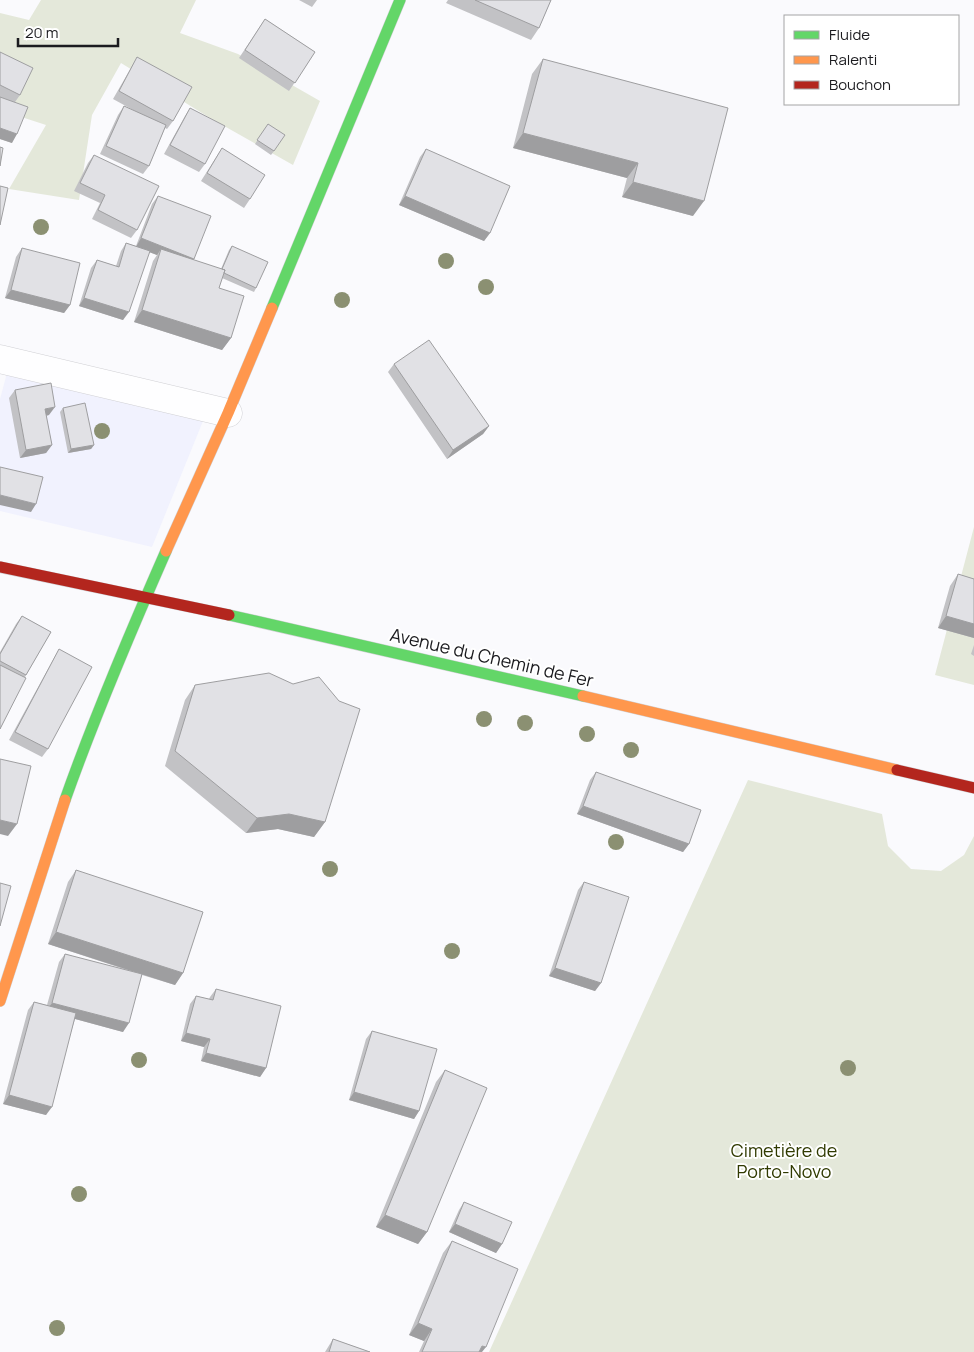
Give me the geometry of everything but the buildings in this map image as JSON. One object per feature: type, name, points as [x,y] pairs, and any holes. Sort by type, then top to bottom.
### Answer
[{"type":"street","points":[[0,1001],[76,770],[146,596],[228,413],[400,0]]},
{"type":"street","points":[[0,358],[228,413]]},
{"type":"street","name":"Avenue du Chemin de Fer","points":[[0,567],[146,596],[320,635],[974,788]]},
{"type":"shaded area","points":[[7,373],[203,421],[152,547],[0,511],[0,399]]},
{"type":"green space","points":[[41,0],[196,0],[180,33],[238,54],[320,101],[293,165],[210,118],[121,63],[92,115],[79,200],[9,189],[46,125],[0,110],[0,13],[29,20]]},
{"type":"green space","points":[[974,527],[974,685],[935,675]]},
{"type":"green space","name":"Cimetière de Porto-Novo","points":[[748,780],[882,814],[888,846],[911,869],[941,871],[964,855],[974,836],[974,1352],[489,1352]]},
{"type":"traffic: fast","points":[[272,308],[400,0]]},
{"type":"traffic: fast","points":[[65,800],[113,674],[166,551]]},
{"type":"traffic: fast","points":[[229,615],[583,696]]},
{"type":"traffic: slow","points":[[166,551],[228,413],[272,308]]},
{"type":"traffic: slow","points":[[583,696],[897,770]]},
{"type":"traffic: slow","points":[[0,1001],[65,800]]},
{"type":"traffic: jam","points":[[0,567],[229,615]]},
{"type":"traffic: jam","points":[[897,770],[974,788]]}]
